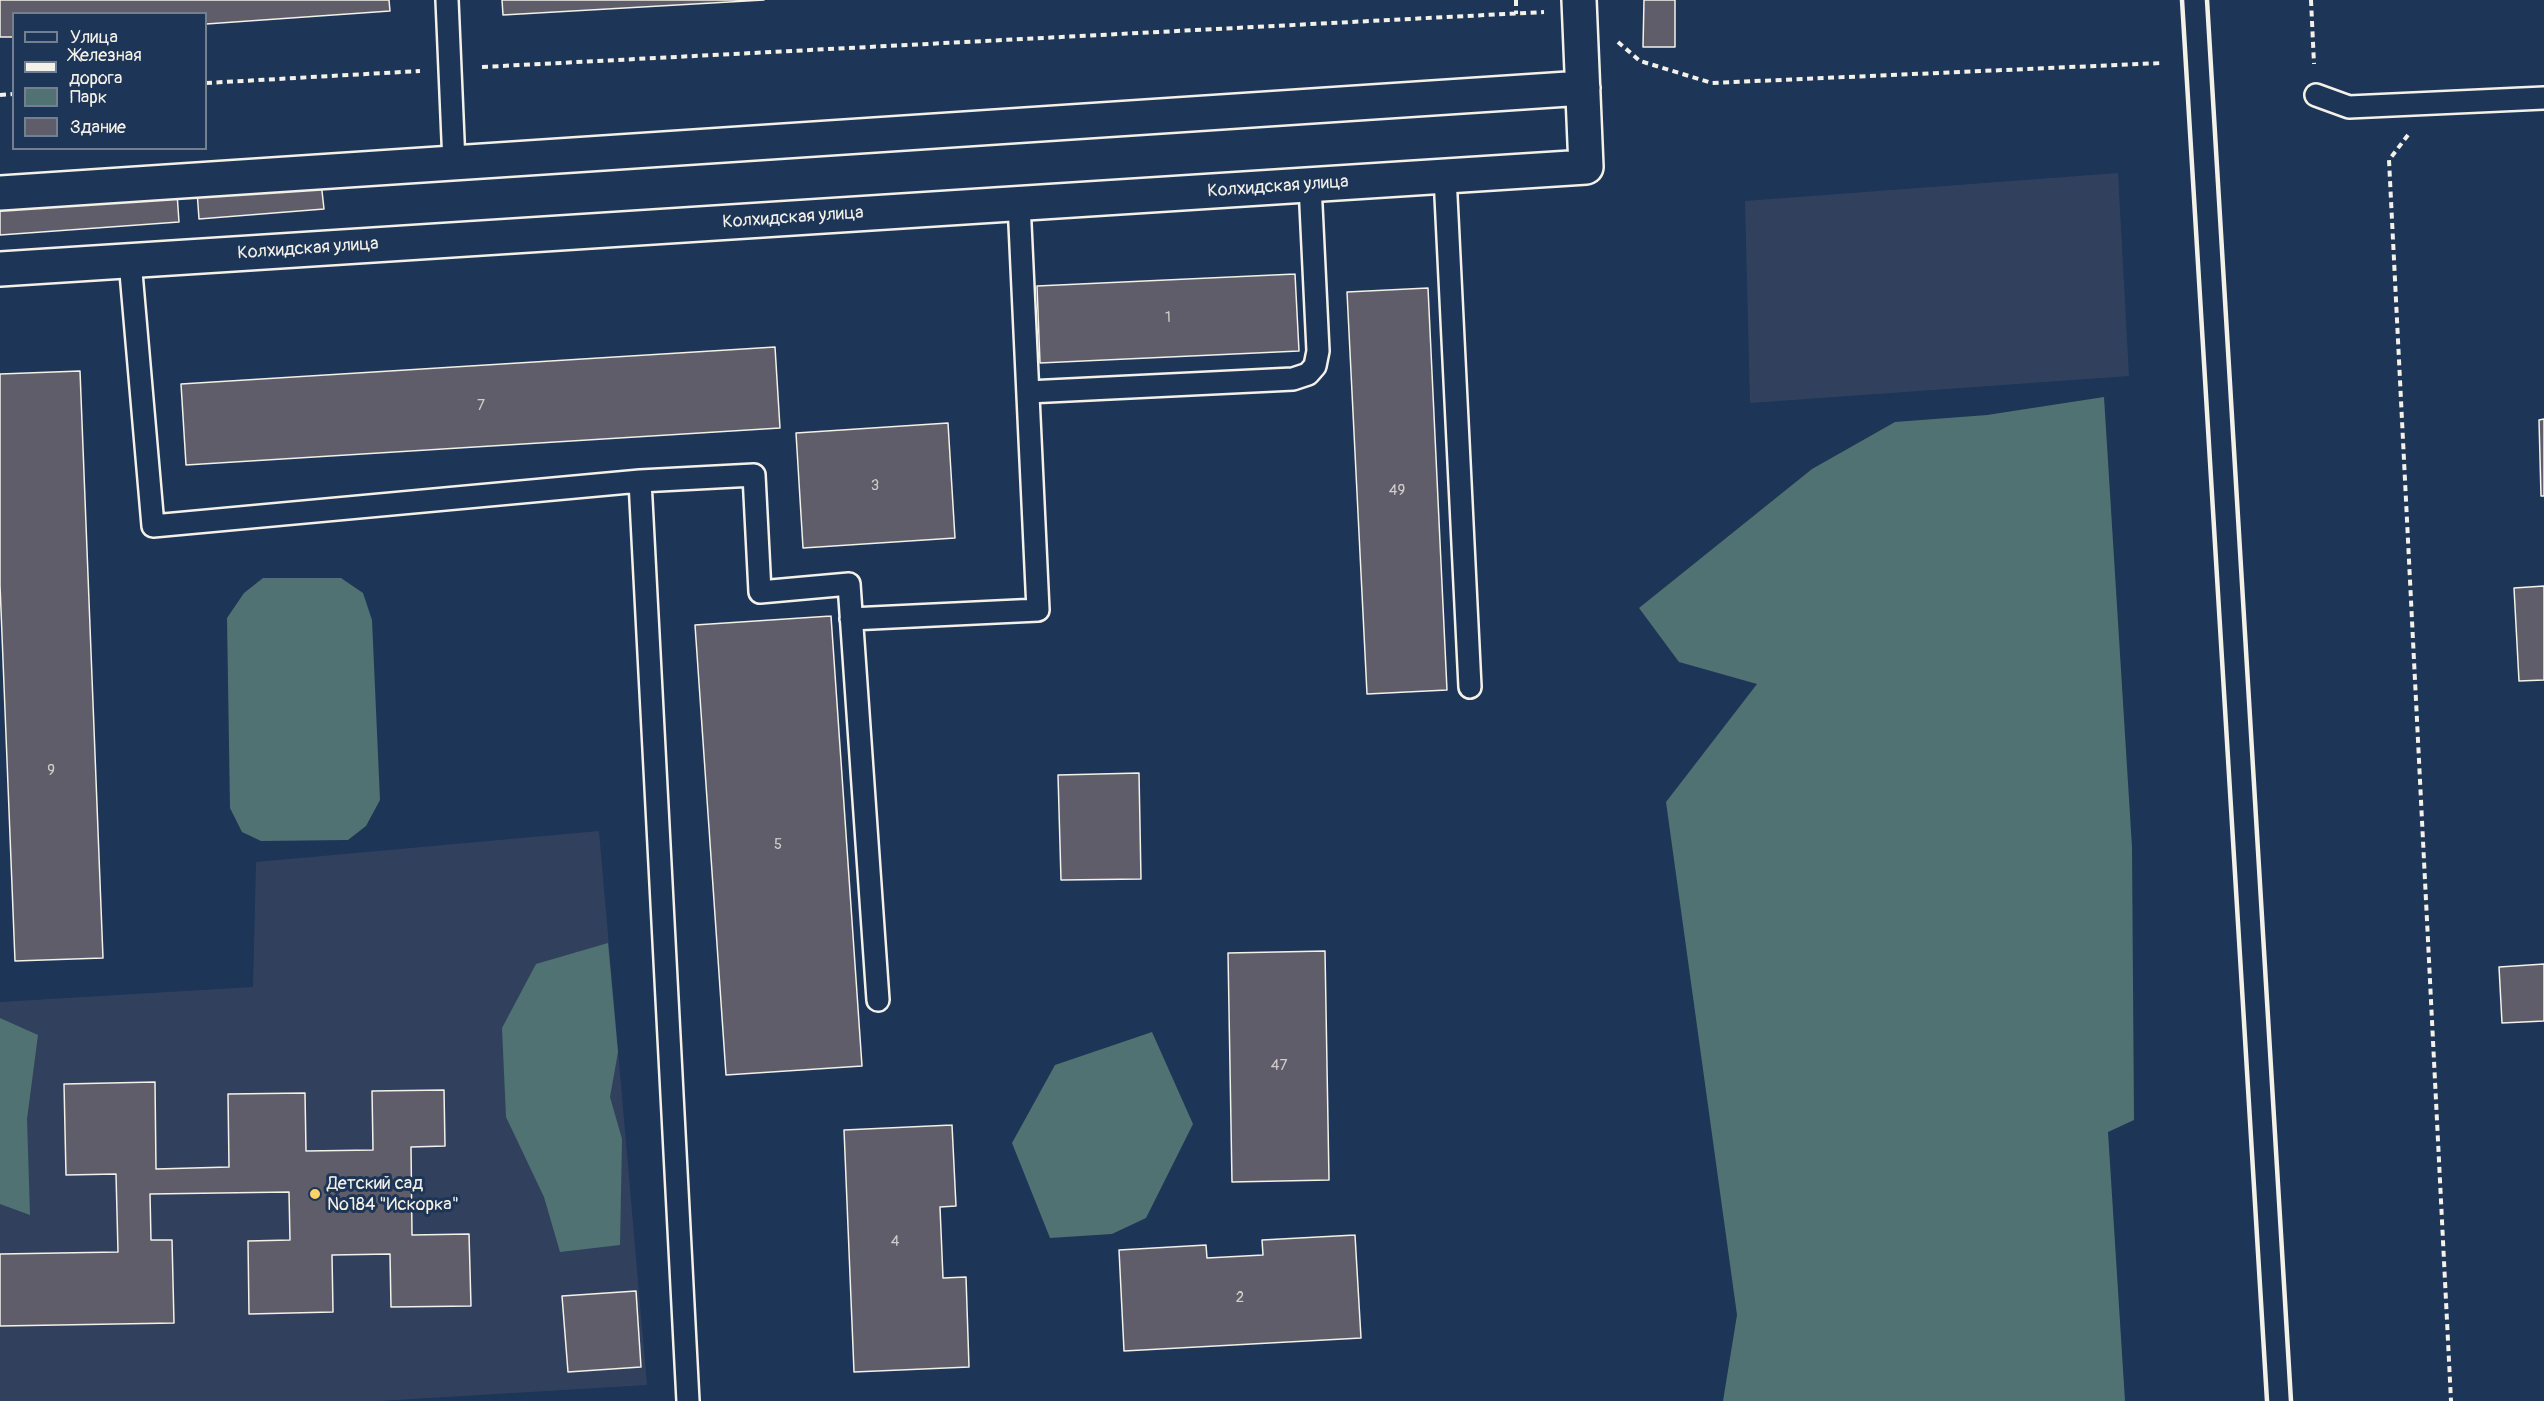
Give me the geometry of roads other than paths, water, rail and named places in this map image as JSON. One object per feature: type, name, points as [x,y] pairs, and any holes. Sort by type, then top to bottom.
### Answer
[{"type":"street","points":[[0,193],[1583,88],[1580,5]]},
{"type":"street","name":"Колхидская улица","points":[[0,269],[1586,167],[1583,88]]},
{"type":"lane","points":[[447,0],[454,163]]},
{"type":"lane","points":[[2316,95],[2349,107],[2544,98]]},
{"type":"lane","points":[[1445,176],[1470,687]]},
{"type":"lane","points":[[1028,392],[1293,379],[1308,374],[1315,366],[1318,351],[1310,185]]},
{"type":"lane","points":[[851,619],[1038,610],[1019,204]]},
{"type":"lane","points":[[130,261],[153,526],[640,481],[754,475],[760,592],[849,584],[878,1000]]},
{"type":"lane","points":[[640,481],[688,1401]]},
{"type":"railway","points":[[2182,0],[2267,1401]]},
{"type":"railway","points":[[2207,0],[2291,1401]]},
{"type":"place","name":"Детский сад №184 \"Искорка\"","points":[[315,1194]]}]
